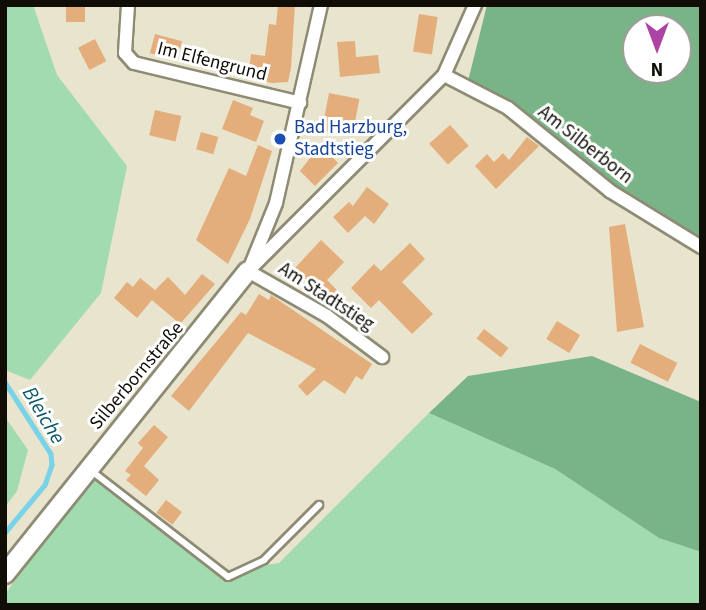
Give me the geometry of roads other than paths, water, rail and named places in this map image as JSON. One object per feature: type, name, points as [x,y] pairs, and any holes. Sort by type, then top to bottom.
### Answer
[{"type":"street","name":"Im Elfengrund","points":[[128,5],[125,53],[134,63],[300,103]]},
{"type":"street","points":[[248,271],[276,203],[321,5]]},
{"type":"street","points":[[248,271],[444,75],[475,5]]},
{"type":"street","name":"Am Silberborn","points":[[444,75],[508,108],[610,191],[701,247]]},
{"type":"street","name":"Am Stadtstieg","points":[[248,271],[327,316],[382,357]]},
{"type":"street","name":"Silberbornstraße","points":[[5,574],[248,271]]},
{"type":"lane","points":[[88,468],[228,577],[264,560],[319,505]]},
{"type":"waterway","name":"Bleiche","points":[[5,382],[51,454],[52,465],[45,485],[5,533]]},
{"type":"place","name":"Bad Harzburg, Stadtstieg","points":[[280,139]]}]
